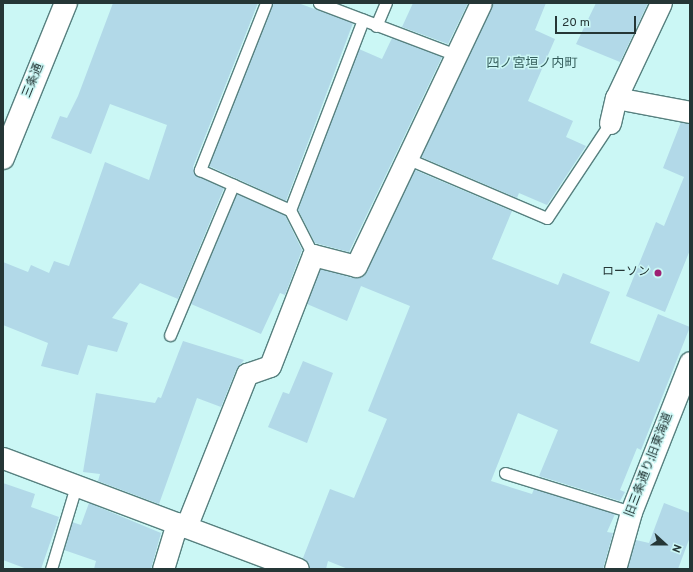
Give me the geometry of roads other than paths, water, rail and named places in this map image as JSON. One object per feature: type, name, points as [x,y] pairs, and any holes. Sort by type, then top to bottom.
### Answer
[{"type":"main road","name":"三条通","points":[[5,147],[66,3]]},
{"type":"street","points":[[163,569],[247,374],[270,366],[313,255],[356,266],[406,158],[481,3]]},
{"type":"street","points":[[610,123],[616,98],[661,3]]},
{"type":"street","points":[[616,98],[690,112]]},
{"type":"street","name":"旧三条通り;旧東海道","points":[[615,569],[631,512],[690,362]]},
{"type":"street","points":[[3,458],[298,569]]},
{"type":"lane","points":[[266,3],[200,170],[290,210],[313,255]]},
{"type":"lane","points":[[319,3],[376,26],[456,54]]},
{"type":"lane","points":[[376,26],[386,3]]},
{"type":"lane","points":[[290,210],[363,20]]},
{"type":"lane","points":[[406,158],[547,218],[610,123]]},
{"type":"lane","points":[[170,335],[233,185]]},
{"type":"lane","points":[[505,473],[631,512]]},
{"type":"lane","points":[[51,569],[76,486]]},
{"type":"place","name":"ローソン","points":[[658,273]]},
{"type":"district","name":"四ノ宮垣ノ内町","points":[[532,64]]}]
